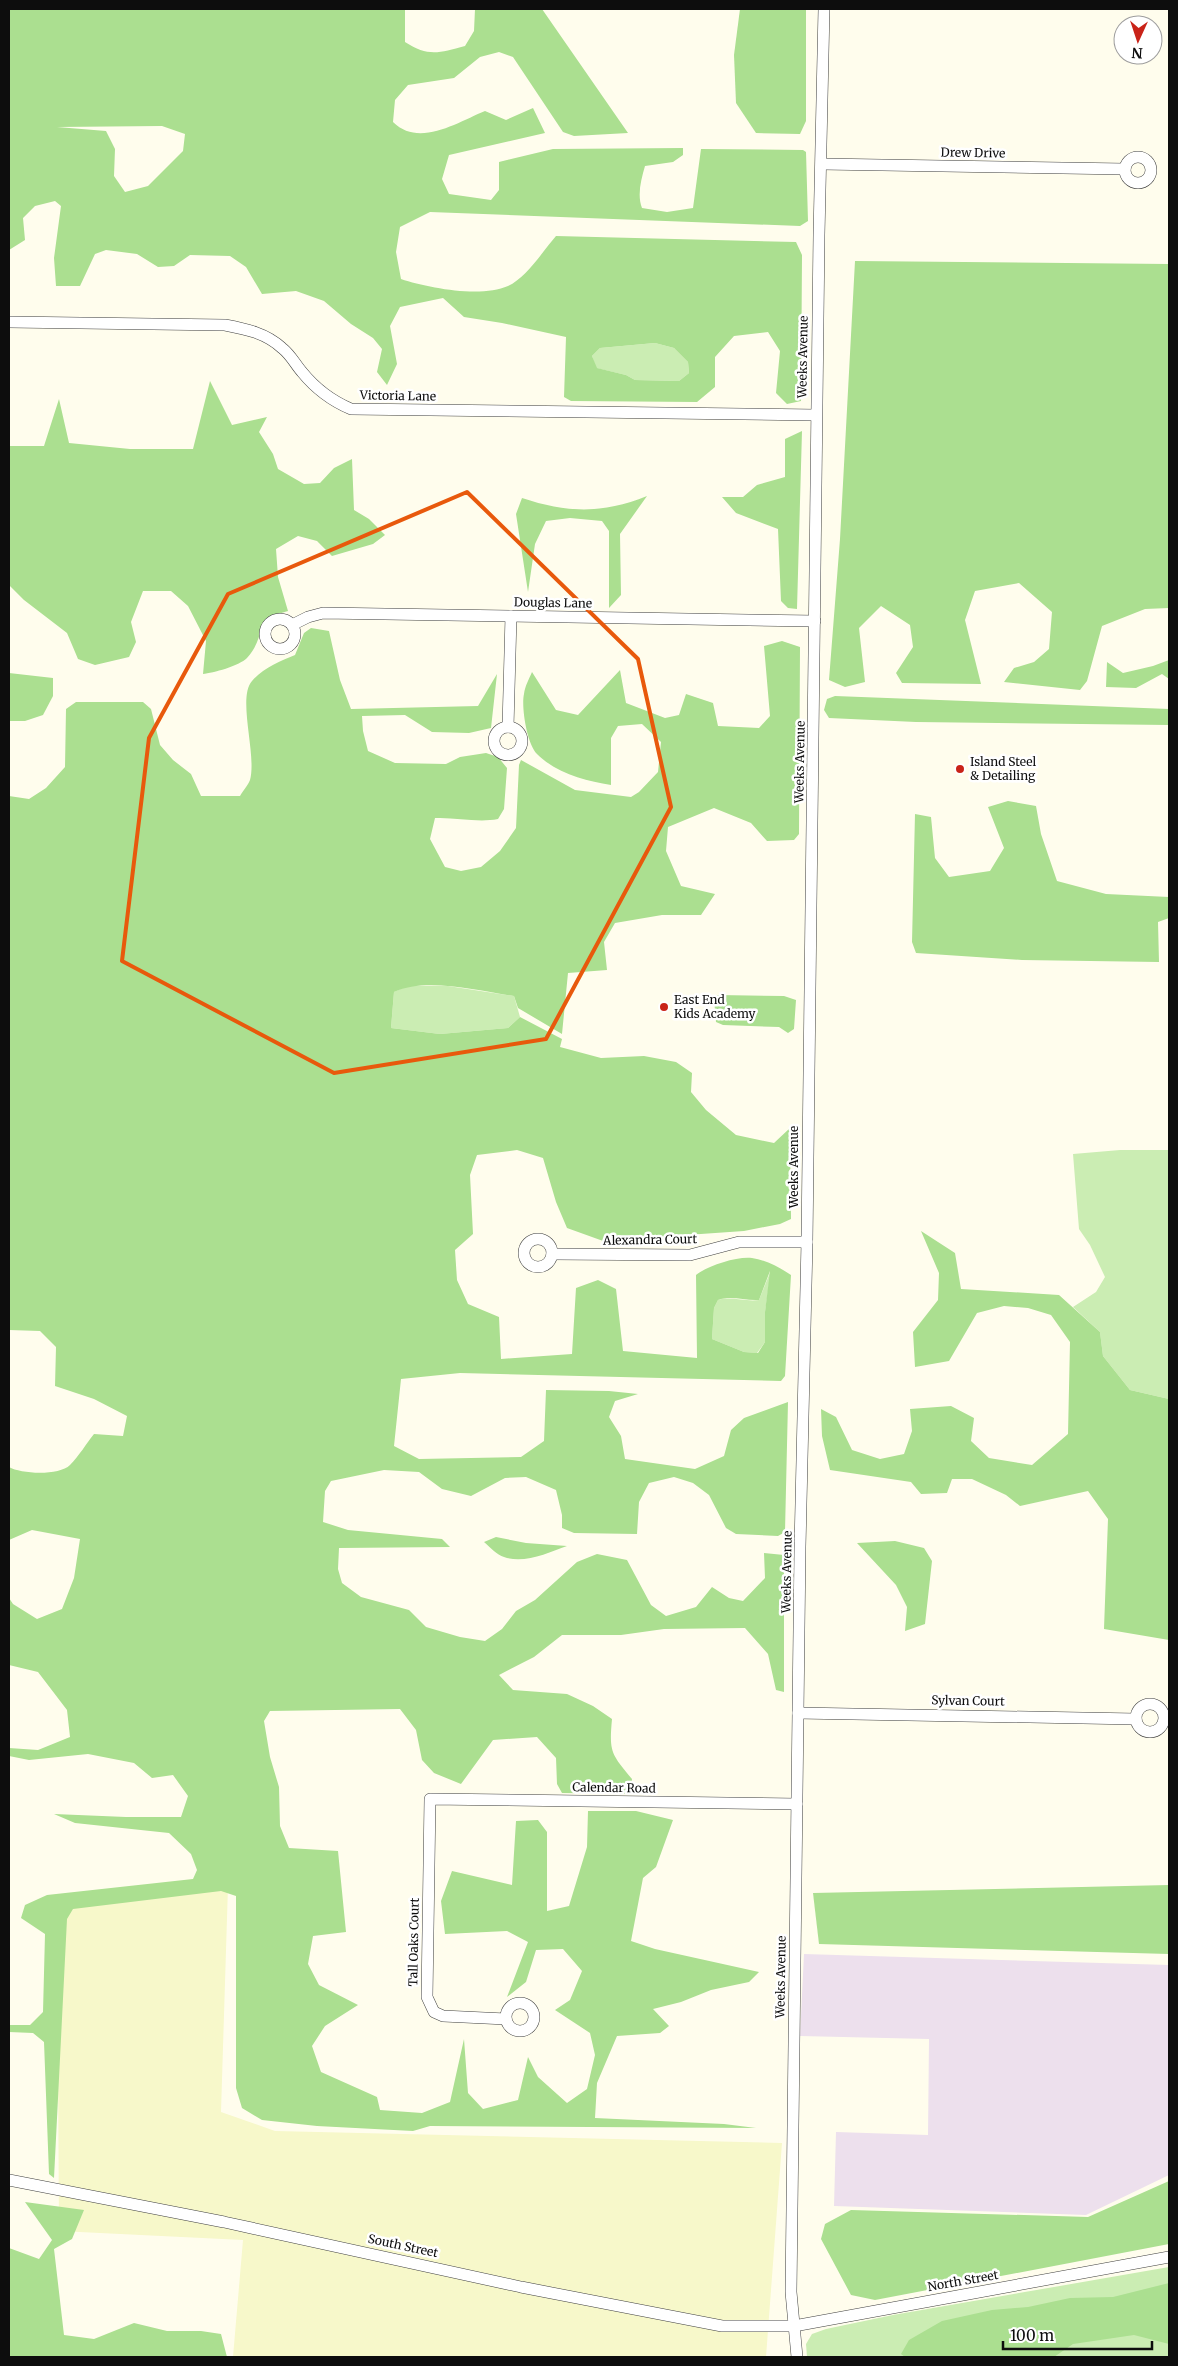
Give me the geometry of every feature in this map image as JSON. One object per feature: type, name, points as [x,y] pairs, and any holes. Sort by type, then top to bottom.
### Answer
[{"type":"street","name":"Weeks Avenue","points":[[794,2326],[791,2292],[798,1713],[807,1242],[816,415],[824,9]]},
{"type":"street","name":"Drew Drive","points":[[822,164],[1125,170]]},
{"type":"street","name":"Victoria Lane","points":[[9,322],[226,325],[251,330],[274,341],[294,360],[313,384],[334,401],[351,409],[816,415]]},
{"type":"street","name":"Douglas Lane","points":[[292,625],[308,617],[323,613],[815,621]]},
{"type":"street","points":[[508,727],[511,616]]},
{"type":"street","name":"Alexandra Court","points":[[552,1254],[690,1255],[739,1242],[807,1242]]},
{"type":"street","name":"Sylvan Court","points":[[798,1713],[1136,1719]]},
{"type":"street","name":"Calendar Road","points":[[430,1799],[797,1804]]},
{"type":"street","name":"Tall Oaks Court","points":[[430,1799],[427,1997],[434,2012],[443,2016],[506,2019]]},
{"type":"street","name":"South Street","points":[[9,2180],[224,2222],[691,2321],[722,2326],[794,2326]]},
{"type":"street","name":"North Street","points":[[794,2326],[1169,2257]]},
{"type":"street","points":[[794,2326],[797,2357]]},
{"type":"highlighted area","points":[[467,492],[638,659],[671,807],[546,1039],[334,1073],[122,961],[149,738],[228,594]]},
{"type":"shaded area","points":[[804,1954],[1169,1965],[1169,2175],[1086,2215],[834,2206],[836,2132],[928,2135],[929,2039],[800,2036]]},
{"type":"green space","points":[[9,9],[405,9],[405,42],[427,52],[441,52],[465,46],[474,31],[475,9],[542,9],[628,133],[574,136],[563,132],[513,57],[499,52],[480,57],[454,78],[408,85],[395,100],[393,122],[403,129],[415,133],[426,133],[451,126],[485,111],[506,120],[533,108],[545,133],[449,155],[442,179],[449,194],[491,200],[499,190],[499,162],[553,149],[683,148],[683,155],[673,162],[645,166],[642,177],[640,193],[642,208],[667,212],[693,208],[701,149],[803,150],[806,152],[808,221],[800,226],[430,212],[400,227],[396,252],[401,279],[425,286],[454,290],[497,290],[508,286],[521,277],[556,236],[796,242],[802,255],[801,401],[787,404],[776,393],[780,351],[768,332],[734,336],[715,357],[715,387],[697,402],[571,401],[564,397],[566,337],[464,317],[443,298],[400,307],[390,326],[397,364],[387,385],[377,372],[382,349],[373,338],[351,324],[324,301],[296,291],[262,294],[246,267],[230,256],[190,255],[174,266],[158,267],[137,254],[106,250],[95,254],[80,286],[56,286],[54,258],[61,206],[55,201],[35,206],[23,218],[25,240],[9,250]],"holes":[[[162,126],[185,134],[183,151],[148,186],[125,192],[114,176],[115,149],[106,131],[57,127]],[[655,343],[674,348],[688,362],[689,373],[679,381],[635,380],[626,375],[597,368],[592,356],[600,348]]]},
{"type":"green space","points":[[740,9],[806,9],[806,121],[800,134],[756,133],[736,103],[734,55]]},
{"type":"green space","points":[[855,261],[1169,264],[1169,608],[1145,609],[1102,626],[1087,681],[1080,690],[1004,682],[1014,668],[1034,662],[1049,649],[1052,612],[1019,583],[975,591],[965,620],[981,684],[902,683],[896,673],[913,647],[910,625],[881,606],[859,628],[865,682],[845,687],[829,680],[840,539]]},
{"type":"green space","points":[[655,343],[674,348],[688,362],[689,373],[679,381],[635,380],[626,375],[596,368],[592,356],[600,348]]},
{"type":"green space","points":[[210,381],[232,425],[267,417],[259,432],[273,454],[278,469],[304,484],[320,483],[334,468],[352,459],[354,510],[369,519],[385,535],[373,544],[332,556],[317,541],[298,536],[276,549],[278,577],[288,611],[270,619],[262,630],[253,651],[243,661],[232,666],[203,674],[206,641],[188,606],[171,591],[143,591],[131,622],[136,642],[129,657],[95,665],[78,659],[67,633],[24,600],[9,585],[9,446],[44,446],[59,399],[69,443],[130,449],[193,449]]},
{"type":"green space","points":[[802,431],[797,609],[788,608],[781,601],[778,529],[736,513],[722,497],[743,497],[757,485],[785,477],[785,439]]},
{"type":"green space","points":[[647,496],[620,534],[621,595],[609,608],[609,531],[602,521],[570,518],[546,521],[535,544],[528,592],[516,514],[522,498],[554,507],[585,509],[615,506]]},
{"type":"green space","points":[[311,628],[329,631],[340,680],[351,709],[478,706],[497,674],[491,728],[469,733],[432,732],[405,715],[362,716],[363,731],[368,751],[395,763],[446,764],[460,757],[486,753],[498,757],[507,768],[504,809],[498,819],[435,818],[430,839],[445,867],[461,871],[481,867],[500,851],[516,828],[519,765],[521,760],[575,790],[631,797],[639,792],[658,772],[661,742],[642,724],[618,726],[611,738],[611,785],[571,775],[545,761],[533,749],[524,716],[523,700],[532,672],[556,710],[578,715],[620,670],[626,703],[665,718],[679,715],[686,694],[713,703],[718,726],[759,728],[770,716],[764,646],[782,641],[800,647],[799,834],[794,840],[767,841],[751,823],[714,808],[668,827],[666,851],[681,886],[715,894],[701,915],[662,915],[615,923],[604,942],[607,970],[568,973],[562,1034],[518,1008],[514,996],[437,985],[407,988],[394,992],[391,1028],[440,1034],[508,1028],[520,1017],[562,1039],[560,1047],[601,1058],[644,1056],[676,1062],[692,1073],[691,1092],[706,1110],[736,1135],[774,1143],[790,1128],[791,1219],[780,1224],[744,1231],[672,1236],[617,1246],[567,1228],[556,1202],[543,1158],[517,1150],[477,1155],[470,1175],[473,1234],[455,1250],[457,1280],[468,1304],[499,1317],[501,1359],[572,1354],[576,1288],[598,1280],[616,1289],[623,1351],[697,1358],[696,1275],[707,1268],[723,1262],[752,1258],[772,1264],[791,1275],[785,1376],[781,1381],[460,1373],[401,1379],[394,1446],[419,1459],[521,1457],[544,1441],[546,1390],[609,1391],[638,1394],[615,1401],[609,1417],[621,1436],[625,1459],[695,1469],[724,1456],[731,1430],[744,1418],[788,1402],[785,1532],[778,1536],[736,1534],[726,1528],[709,1495],[693,1483],[674,1477],[649,1483],[639,1502],[637,1534],[574,1533],[562,1528],[562,1515],[556,1490],[526,1477],[505,1478],[471,1496],[442,1489],[419,1472],[384,1470],[331,1481],[325,1491],[323,1522],[348,1530],[442,1539],[450,1547],[339,1548],[338,1569],[342,1583],[361,1597],[409,1610],[426,1627],[460,1637],[485,1641],[502,1629],[516,1611],[535,1600],[577,1562],[597,1554],[627,1560],[651,1605],[666,1616],[696,1607],[712,1587],[729,1598],[743,1601],[765,1578],[764,1553],[784,1555],[784,1692],[776,1690],[768,1654],[745,1628],[664,1629],[621,1635],[562,1635],[534,1657],[499,1675],[513,1690],[567,1694],[593,1706],[612,1719],[611,1746],[616,1758],[632,1779],[630,1794],[562,1793],[557,1784],[556,1758],[537,1737],[493,1740],[461,1784],[434,1773],[422,1760],[416,1730],[400,1709],[270,1711],[264,1721],[270,1757],[279,1787],[280,1826],[289,1848],[338,1851],[346,1932],[313,1936],[308,1964],[319,1985],[358,2005],[325,2026],[312,2046],[321,2072],[377,2097],[380,2110],[422,2113],[450,2102],[464,2039],[468,2093],[483,2109],[518,2100],[528,2057],[538,2077],[567,2103],[587,2089],[595,2055],[590,2033],[555,2010],[570,2000],[582,1971],[563,1949],[536,1950],[526,1982],[507,1997],[528,1942],[507,1931],[445,1934],[441,1901],[452,1871],[512,1885],[516,1821],[538,1820],[547,1832],[547,1911],[569,1906],[587,1847],[588,1811],[636,1811],[673,1820],[656,1867],[643,1878],[631,1941],[655,1949],[759,1972],[749,1982],[711,1990],[681,2002],[653,2009],[669,2026],[660,2033],[617,2036],[597,2083],[595,2118],[724,2124],[756,2128],[430,2126],[413,2131],[317,2126],[262,2120],[242,2108],[236,2088],[236,1896],[221,1891],[73,1909],[67,1919],[54,2178],[49,2174],[44,2042],[33,2033],[9,2032],[9,2025],[30,2025],[43,2012],[45,1934],[21,1918],[25,1905],[47,1895],[193,1879],[197,1870],[191,1854],[169,1833],[75,1823],[54,1814],[181,1817],[188,1796],[173,1775],[152,1778],[134,1763],[88,1754],[29,1760],[9,1756],[9,1748],[38,1750],[70,1737],[67,1710],[38,1672],[9,1665],[9,1598],[13,1604],[37,1619],[62,1609],[74,1578],[80,1539],[32,1530],[9,1540],[9,1467],[40,1473],[65,1469],[94,1434],[123,1436],[127,1416],[94,1399],[55,1386],[56,1347],[40,1331],[9,1330],[9,796],[29,799],[46,788],[65,767],[66,709],[76,702],[143,702],[151,709],[160,745],[173,760],[191,774],[201,796],[240,796],[250,780],[251,769],[246,700],[248,689],[252,681],[261,672],[295,655],[304,633]],"holes":[[[770,1271],[765,1312],[765,1342],[758,1353],[744,1352],[712,1339],[714,1308],[718,1300],[728,1298],[759,1300]]]},
{"type":"green space","points":[[1169,660],[1169,679],[1162,674],[1136,688],[1106,687],[1107,662],[1123,673]]},
{"type":"green space","points":[[9,673],[53,678],[53,696],[43,715],[25,721],[9,721]]},
{"type":"green space","points":[[835,696],[1169,709],[1169,725],[916,722],[829,718],[824,710],[827,699]]},
{"type":"green space","points":[[1008,801],[1036,806],[1041,834],[1057,881],[1106,894],[1169,897],[1169,918],[1158,922],[1159,962],[1022,960],[916,953],[912,942],[915,814],[931,817],[935,858],[949,877],[990,871],[1004,848],[988,807]]},
{"type":"green space","points":[[406,986],[448,986],[514,996],[520,1017],[508,1028],[440,1034],[391,1028],[394,992]]},
{"type":"green space","points":[[718,995],[784,996],[796,1000],[794,1029],[788,1033],[779,1027],[723,1025],[716,1022],[714,999]]},
{"type":"green space","points":[[1120,1150],[1169,1150],[1169,1399],[1130,1390],[1103,1356],[1100,1332],[1073,1307],[1096,1292],[1105,1277],[1090,1245],[1079,1229],[1073,1154]]},
{"type":"green space","points":[[921,1231],[955,1253],[961,1289],[1059,1295],[1100,1332],[1103,1356],[1130,1390],[1169,1399],[1169,1640],[1104,1629],[1108,1519],[1088,1491],[1020,1506],[1006,1495],[972,1479],[952,1479],[947,1493],[921,1494],[911,1482],[830,1470],[822,1436],[821,1409],[836,1417],[852,1450],[880,1459],[904,1454],[912,1431],[910,1409],[951,1406],[974,1418],[971,1441],[989,1458],[1032,1465],[1068,1434],[1070,1342],[1051,1315],[1028,1308],[1004,1306],[977,1313],[949,1361],[915,1367],[913,1332],[938,1300],[939,1273]]},
{"type":"green space","points":[[771,1270],[765,1312],[765,1342],[757,1353],[744,1352],[712,1339],[714,1308],[718,1300],[759,1300]]},
{"type":"green space","points":[[496,1537],[526,1543],[567,1546],[536,1557],[512,1559],[499,1555],[484,1542]]},
{"type":"green space","points":[[895,1541],[924,1548],[932,1561],[925,1624],[905,1631],[907,1607],[896,1585],[857,1543]]},
{"type":"green space","points":[[1169,1885],[1169,1954],[819,1944],[813,1893]]},
{"type":"green space","points":[[228,1886],[221,2112],[275,2131],[782,2143],[766,2357],[233,2357],[243,2240],[59,2231],[57,1904]]},
{"type":"green space","points":[[1169,2181],[1169,2244],[875,2300],[851,2295],[821,2239],[825,2224],[851,2210],[1088,2217]]},
{"type":"green space","points":[[25,2202],[84,2210],[72,2239],[54,2249],[64,2335],[94,2339],[134,2323],[167,2331],[201,2331],[221,2334],[227,2357],[9,2357],[9,2248],[39,2259],[52,2240]]},
{"type":"green space","points":[[1169,2267],[1169,2357],[807,2357],[806,2344],[812,2334],[826,2329],[893,2315]]},
{"type":"green space","points":[[1169,2283],[1169,2344],[1134,2335],[1073,2344],[1054,2357],[905,2357],[901,2354],[909,2340],[942,2321],[992,2310],[1028,2307],[1070,2298],[1113,2297]]},
{"type":"place","name":"Island Steel & Detailing","points":[[960,769]]},
{"type":"place","name":"East End Kids Academy","points":[[664,1007]]}]
